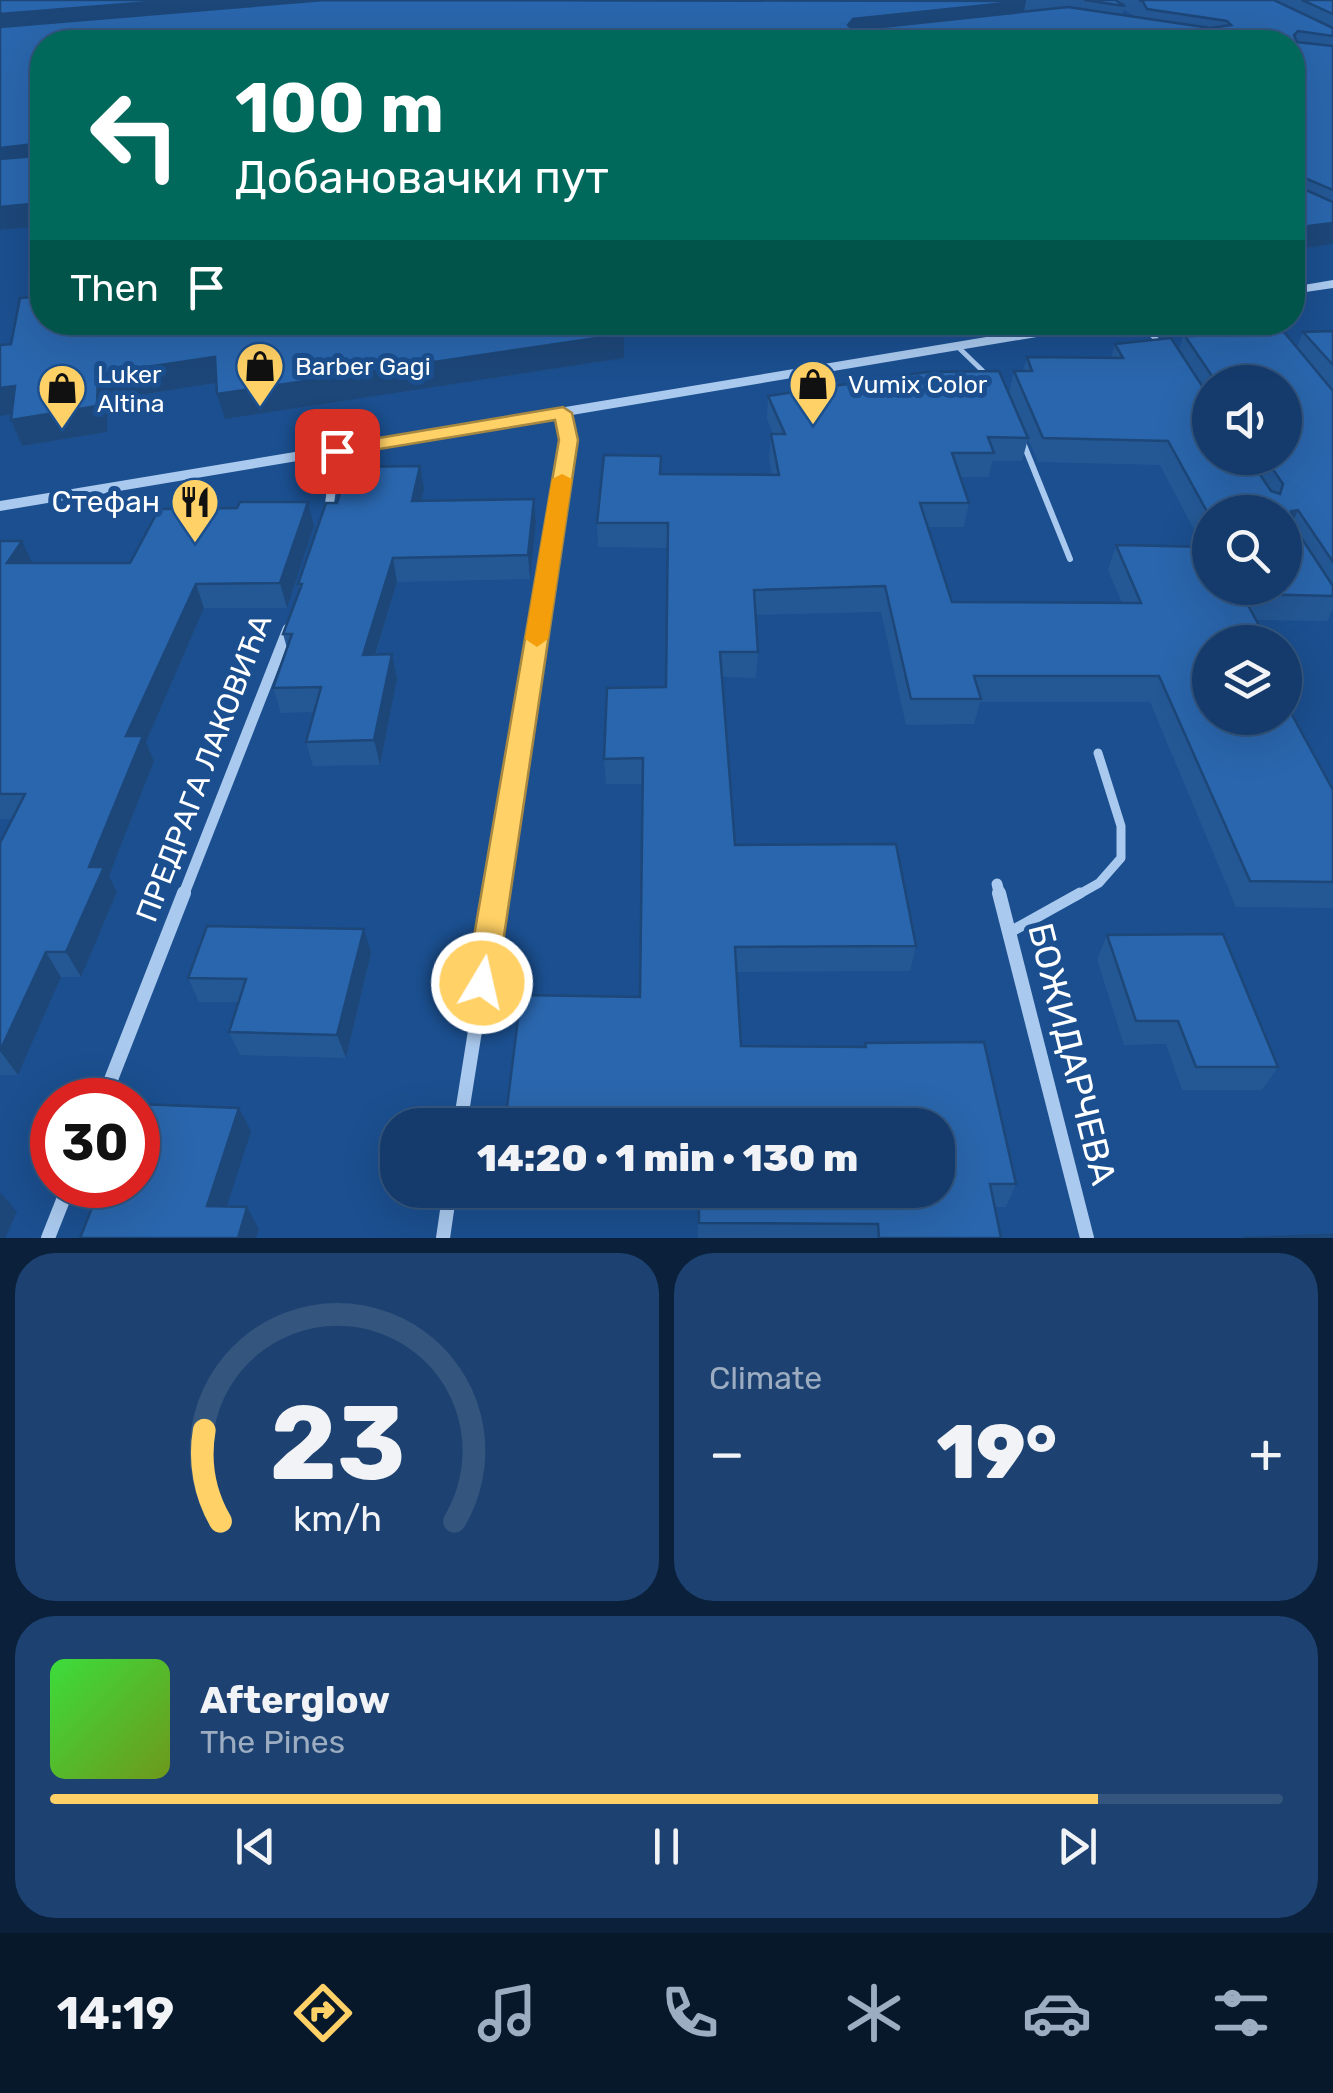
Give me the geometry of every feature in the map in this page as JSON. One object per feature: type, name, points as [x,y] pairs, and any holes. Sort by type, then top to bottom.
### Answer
[{"type":"street","points":[[1305,289],[1333,284]]},
{"type":"street","points":[[0,506],[1027,335]]},
{"type":"street","points":[[1270,335],[1284,351]]},
{"type":"street","points":[[463,1108],[568,440],[563,413]]},
{"type":"street","points":[[324,523],[337,451]]},
{"type":"street","name":"ПРЕДРАГА ЛАКОВИЋА","points":[[112,1078],[270,685],[294,613]]},
{"type":"street","name":"БОЖИДАРЧЕВА","points":[[997,884],[1086,1238]]},
{"type":"street","points":[[48,1238],[60,1208]]},
{"type":"street","points":[[443,1238],[447,1208]]},
{"type":"lane","points":[[1155,335],[1171,358]]},
{"type":"lane","points":[[958,347],[1002,393]]},
{"type":"lane","points":[[1020,433],[1070,560]]},
{"type":"lane","points":[[1012,932],[1099,883],[1121,858],[1121,826],[1098,753]]},
{"type":"building","points":[[0,0],[176,0],[0,14]]},
{"type":"building","points":[[324,0],[1026,1],[853,19],[848,25],[854,30],[30,30],[30,144],[0,148],[0,27]]},
{"type":"building","points":[[1084,0],[1115,0],[1125,6]]},
{"type":"building","points":[[1139,0],[1274,0],[1333,28],[1333,36],[1305,30],[854,30],[1068,7],[1210,28],[1231,25],[1227,21],[1147,9]]},
{"type":"building","points":[[1302,0],[1333,0],[1333,14]]},
{"type":"building","points":[[1305,43],[1333,46],[1333,190],[1305,178]]},
{"type":"building","points":[[30,156],[30,204],[0,207],[0,159]]},
{"type":"building","points":[[1305,190],[1333,202],[1333,223],[1305,226]]},
{"type":"building","points":[[30,297],[30,335],[617,335],[217,394],[215,357],[98,374],[97,406],[11,420],[15,386],[0,388],[0,345],[11,344],[20,298]]},
{"type":"building","points":[[1333,331],[1333,365],[1305,334]]},
{"type":"building","points":[[1286,335],[1333,391],[1333,562],[1302,516],[1302,495],[1198,495],[1168,441],[1043,438],[1014,371],[1032,371],[1027,357],[1123,358],[1115,344],[1171,338],[1192,370],[1192,475],[1260,475],[1271,491],[1280,494],[1283,484],[1277,475],[1302,475],[1302,365],[1205,365],[1185,336]]},
{"type":"building","points":[[999,371],[1028,438],[988,437],[994,453],[952,453],[969,503],[920,503],[952,602],[1141,603],[1116,545],[1192,547],[1192,605],[1248,605],[1259,625],[1192,625],[1192,735],[1302,733],[1333,790],[1333,882],[1250,881],[1159,676],[974,676],[981,699],[911,699],[885,586],[754,590],[758,652],[720,652],[735,845],[896,844],[916,946],[735,947],[741,1046],[866,1047],[865,1043],[984,1042],[1016,1184],[990,1184],[1001,1238],[879,1238],[878,1224],[699,1223],[699,1208],[955,1208],[955,1108],[507,1108],[521,995],[640,997],[643,758],[604,759],[607,688],[666,687],[668,523],[597,523],[604,455],[661,456],[660,474],[779,475],[771,434],[785,434],[768,396],[927,372]]},
{"type":"building","points":[[420,466],[412,501],[534,499],[528,555],[393,558],[363,655],[392,654],[374,740],[306,742],[321,687],[273,688],[292,634],[283,634],[326,503],[337,503],[348,467]]},
{"type":"building","points":[[240,502],[308,502],[280,583],[196,584],[126,736],[143,736],[89,867],[104,867],[66,952],[46,952],[0,1051],[0,843],[25,794],[0,794],[0,541],[22,541],[7,563],[130,563],[159,509],[237,508]]},
{"type":"building","points":[[1302,539],[1333,586],[1333,596],[1302,595]]},
{"type":"building","points":[[207,926],[364,929],[337,1035],[229,1032],[246,979],[188,978]]},
{"type":"building","points":[[1223,934],[1278,1067],[1196,1067],[1178,1021],[1136,1021],[1107,935]]},
{"type":"building","points":[[160,1105],[239,1108],[207,1206],[247,1207],[238,1238],[80,1238],[92,1208],[160,1208]]},
{"type":"building","points":[[1333,1235],[1333,1238],[1243,1238]]},
{"type":"slow traffic","points":[[537,639],[562,479]]},
{"type":"place","name":"Barber Gagi","points":[[260,408]]},
{"type":"place","name":"Vumix Color","points":[[813,426]]},
{"type":"place","name":"Luker Altina","points":[[62,430]]},
{"type":"place","name":"Стефан","points":[[195,544]]},
{"type":"route","points":[[337,451],[563,413],[568,440],[482,983]]}]
